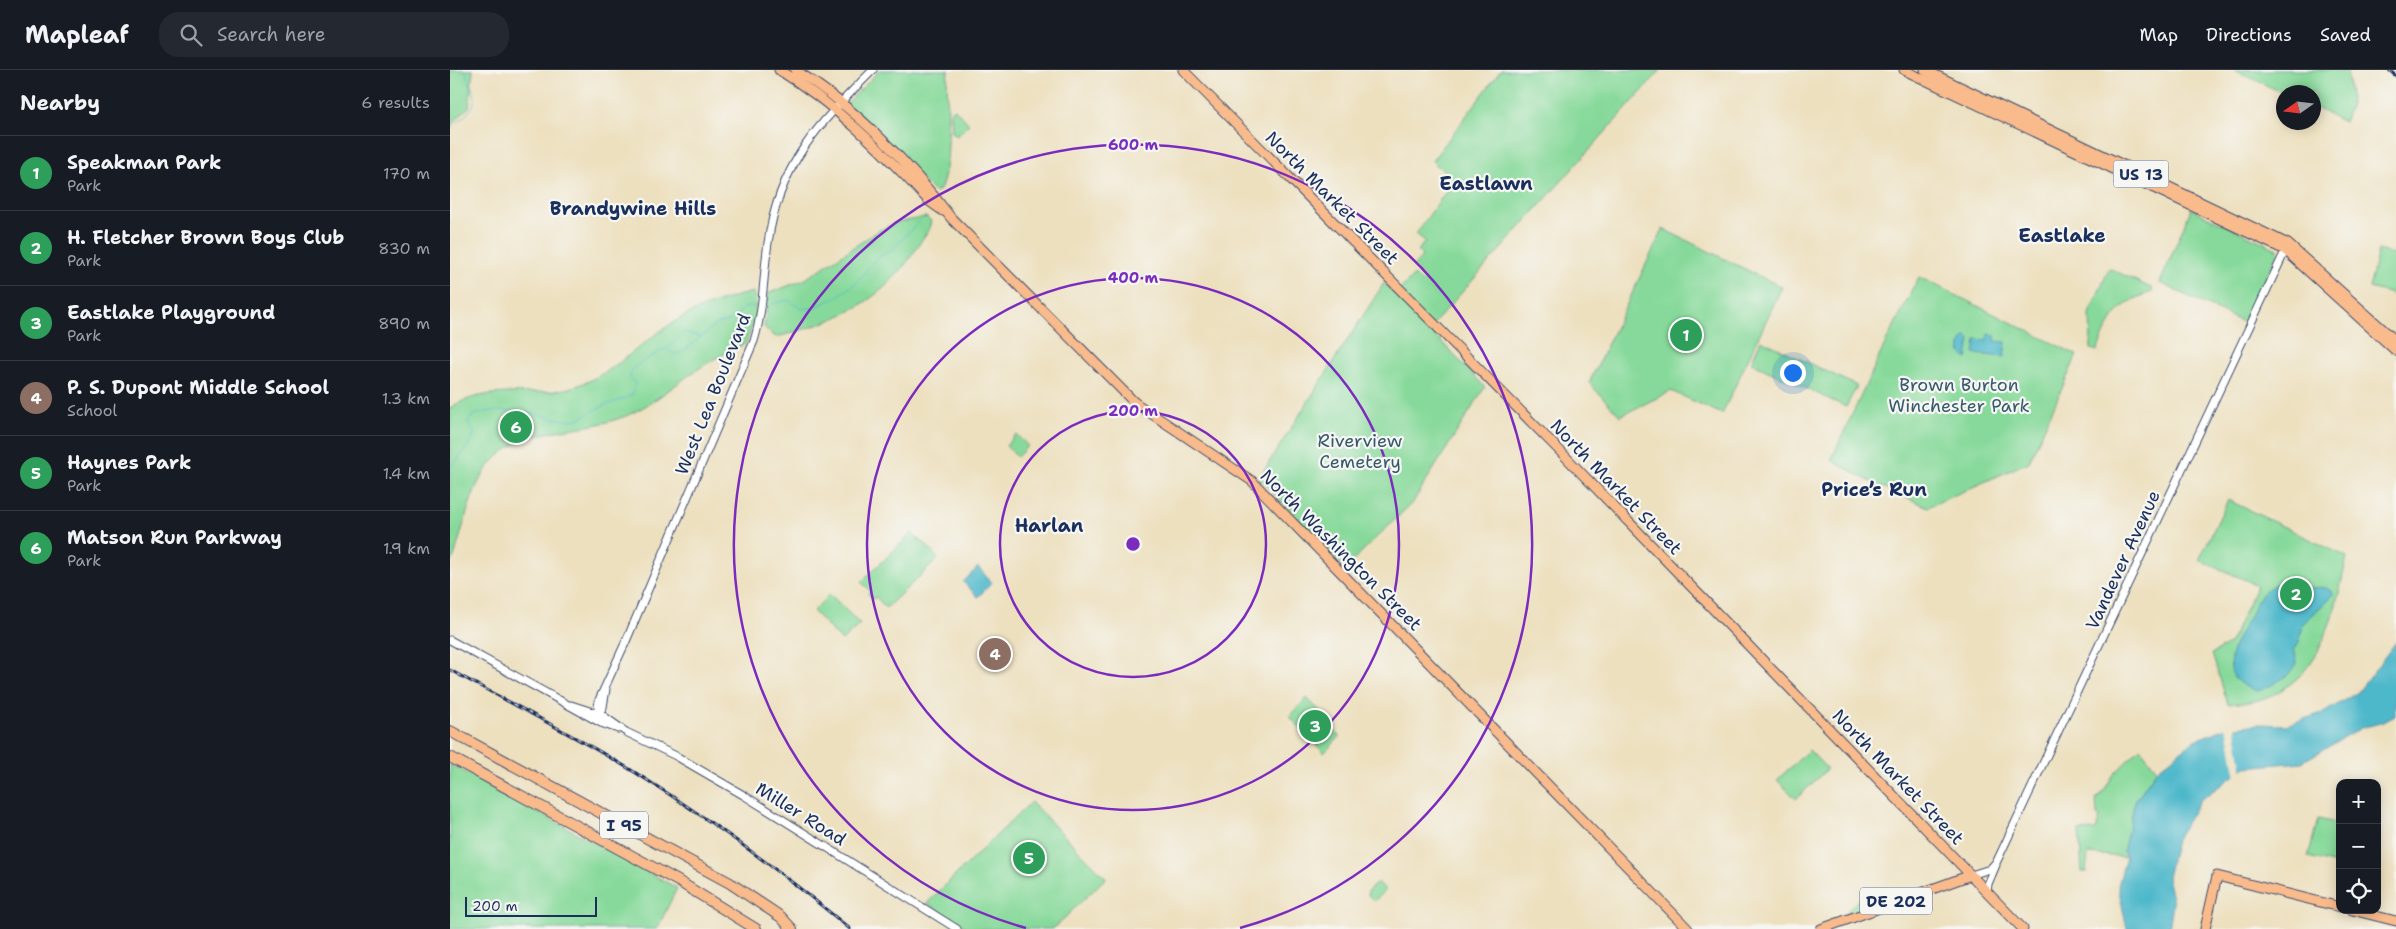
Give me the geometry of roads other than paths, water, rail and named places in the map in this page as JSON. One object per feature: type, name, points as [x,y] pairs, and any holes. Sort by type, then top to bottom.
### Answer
[{"type":"highway","name":"I 95","points":[[450,731],[730,883],[781,917],[792,929]]},
{"type":"highway","name":"I 95","points":[[450,757],[678,881],[756,929]]},
{"type":"highway","points":[[678,881],[692,893],[747,929]]},
{"type":"main road","name":"North Washington Street","points":[[779,70],[856,126],[929,201],[951,218],[1134,402],[1252,480],[1688,929]]},
{"type":"main road","name":"North Washington Street","points":[[794,70],[841,102],[929,189],[951,218]]},
{"type":"main road","name":"North Market Street","points":[[1183,70],[1558,449],[2023,929]]},
{"type":"main road","name":"US 13","points":[[1904,70],[2192,207],[2287,247],[2324,285],[2396,351]]},
{"type":"main road","points":[[1916,70],[1929,72]]},
{"type":"main road","name":"US 13","points":[[1929,72],[2236,218],[2287,247],[2396,341]]},
{"type":"main road","points":[[2103,165],[2116,167],[2140,178],[2147,177]]},
{"type":"main road","points":[[2192,207],[2197,204],[2226,217],[2236,218]]},
{"type":"main road","points":[[2324,285],[2352,308],[2359,308]]},
{"type":"main road","name":"DE 202","points":[[1822,929],[1971,875]]},
{"type":"main road","points":[[2205,929],[2217,876],[2336,906]]},
{"type":"main road","points":[[2368,914],[2396,921]]},
{"type":"street","name":"West Lea Boulevard","points":[[596,714],[606,686],[752,344],[762,309],[769,235],[784,185],[805,145],[833,108],[873,70]]},
{"type":"street","name":"Vandever Avenue","points":[[1988,892],[1988,884],[1997,862],[2287,247]]},
{"type":"street","name":"Miller Road","points":[[450,640],[571,705],[596,714],[601,722],[676,756],[745,796],[957,929]]},
{"type":"street","points":[[582,708],[593,705],[603,698],[611,721]]},
{"type":"street","name":"Miller Road","points":[[571,705],[611,721],[626,732]]},
{"type":"street","points":[[1971,875],[1990,869],[1997,862]]},
{"type":"water","points":[[1988,334],[1995,335],[1995,341],[2006,342],[2004,357],[1974,354],[1976,339],[1987,340]]},
{"type":"water","points":[[1967,336],[1970,340],[1967,359],[1960,350],[1960,345]]},
{"type":"water","points":[[978,567],[992,583],[978,597],[963,582]]},
{"type":"water","points":[[2278,582],[2301,588],[2325,588],[2332,590],[2333,595],[2303,624],[2300,641],[2293,650],[2297,660],[2295,667],[2280,680],[2258,691],[2244,686],[2235,679],[2231,670],[2231,660],[2237,639],[2257,602],[2264,593]]},
{"type":"water","points":[[2396,642],[2395,716],[2384,722],[2361,728],[2302,762],[2246,767],[2200,800],[2176,840],[2167,877],[2173,903],[2169,929],[2127,929],[2118,886],[2126,856],[2123,852],[2135,801],[2157,770],[2193,741],[2223,729],[2258,724],[2286,725],[2325,712],[2358,692]]},
{"type":"waterway","points":[[450,127],[468,113],[475,98],[466,70]]},
{"type":"waterway","points":[[772,304],[788,300],[801,309],[813,308],[835,298],[856,283],[876,259],[894,248],[919,222]]},
{"type":"waterway","points":[[450,469],[472,440],[474,433],[468,423],[473,415],[495,411],[511,411],[561,420],[579,418],[633,394],[635,384],[630,377],[632,369],[673,344],[684,332],[701,337],[715,325],[729,321],[746,307],[754,306]]},
{"type":"waterway","points":[[667,349],[674,354],[681,353],[700,338]]},
{"type":"railway","points":[[2389,70],[2396,76]]},
{"type":"railway","points":[[450,670],[590,746],[692,809],[746,847],[850,929]]},
{"type":"place","name":"Speakman Park","points":[[1686,335]]},
{"type":"place","name":"Matson Run Parkway","points":[[516,427]]},
{"type":"place","name":"H. Fletcher Brown Boys Club","points":[[2296,594]]},
{"type":"place","name":"P. S. Dupont Middle School","points":[[995,654]]},
{"type":"place","name":"Eastlake Playground","points":[[1315,726]]},
{"type":"place","name":"Haynes Park","points":[[1029,858]]},
{"type":"district","name":"Eastlawn","points":[[1486,183]]},
{"type":"district","name":"Brandywine Hills","points":[[633,208]]},
{"type":"district","name":"Eastlake","points":[[2062,235]]},
{"type":"district","name":"Price’s Run","points":[[1874,489]]},
{"type":"district","name":"Harlan","points":[[1049,525]]},
{"type":"park label","name":"Brown Burton Winchester Park","points":[[1959,395]]},
{"type":"park label","name":"Riverview Cemetery","points":[[1360,451]]}]
